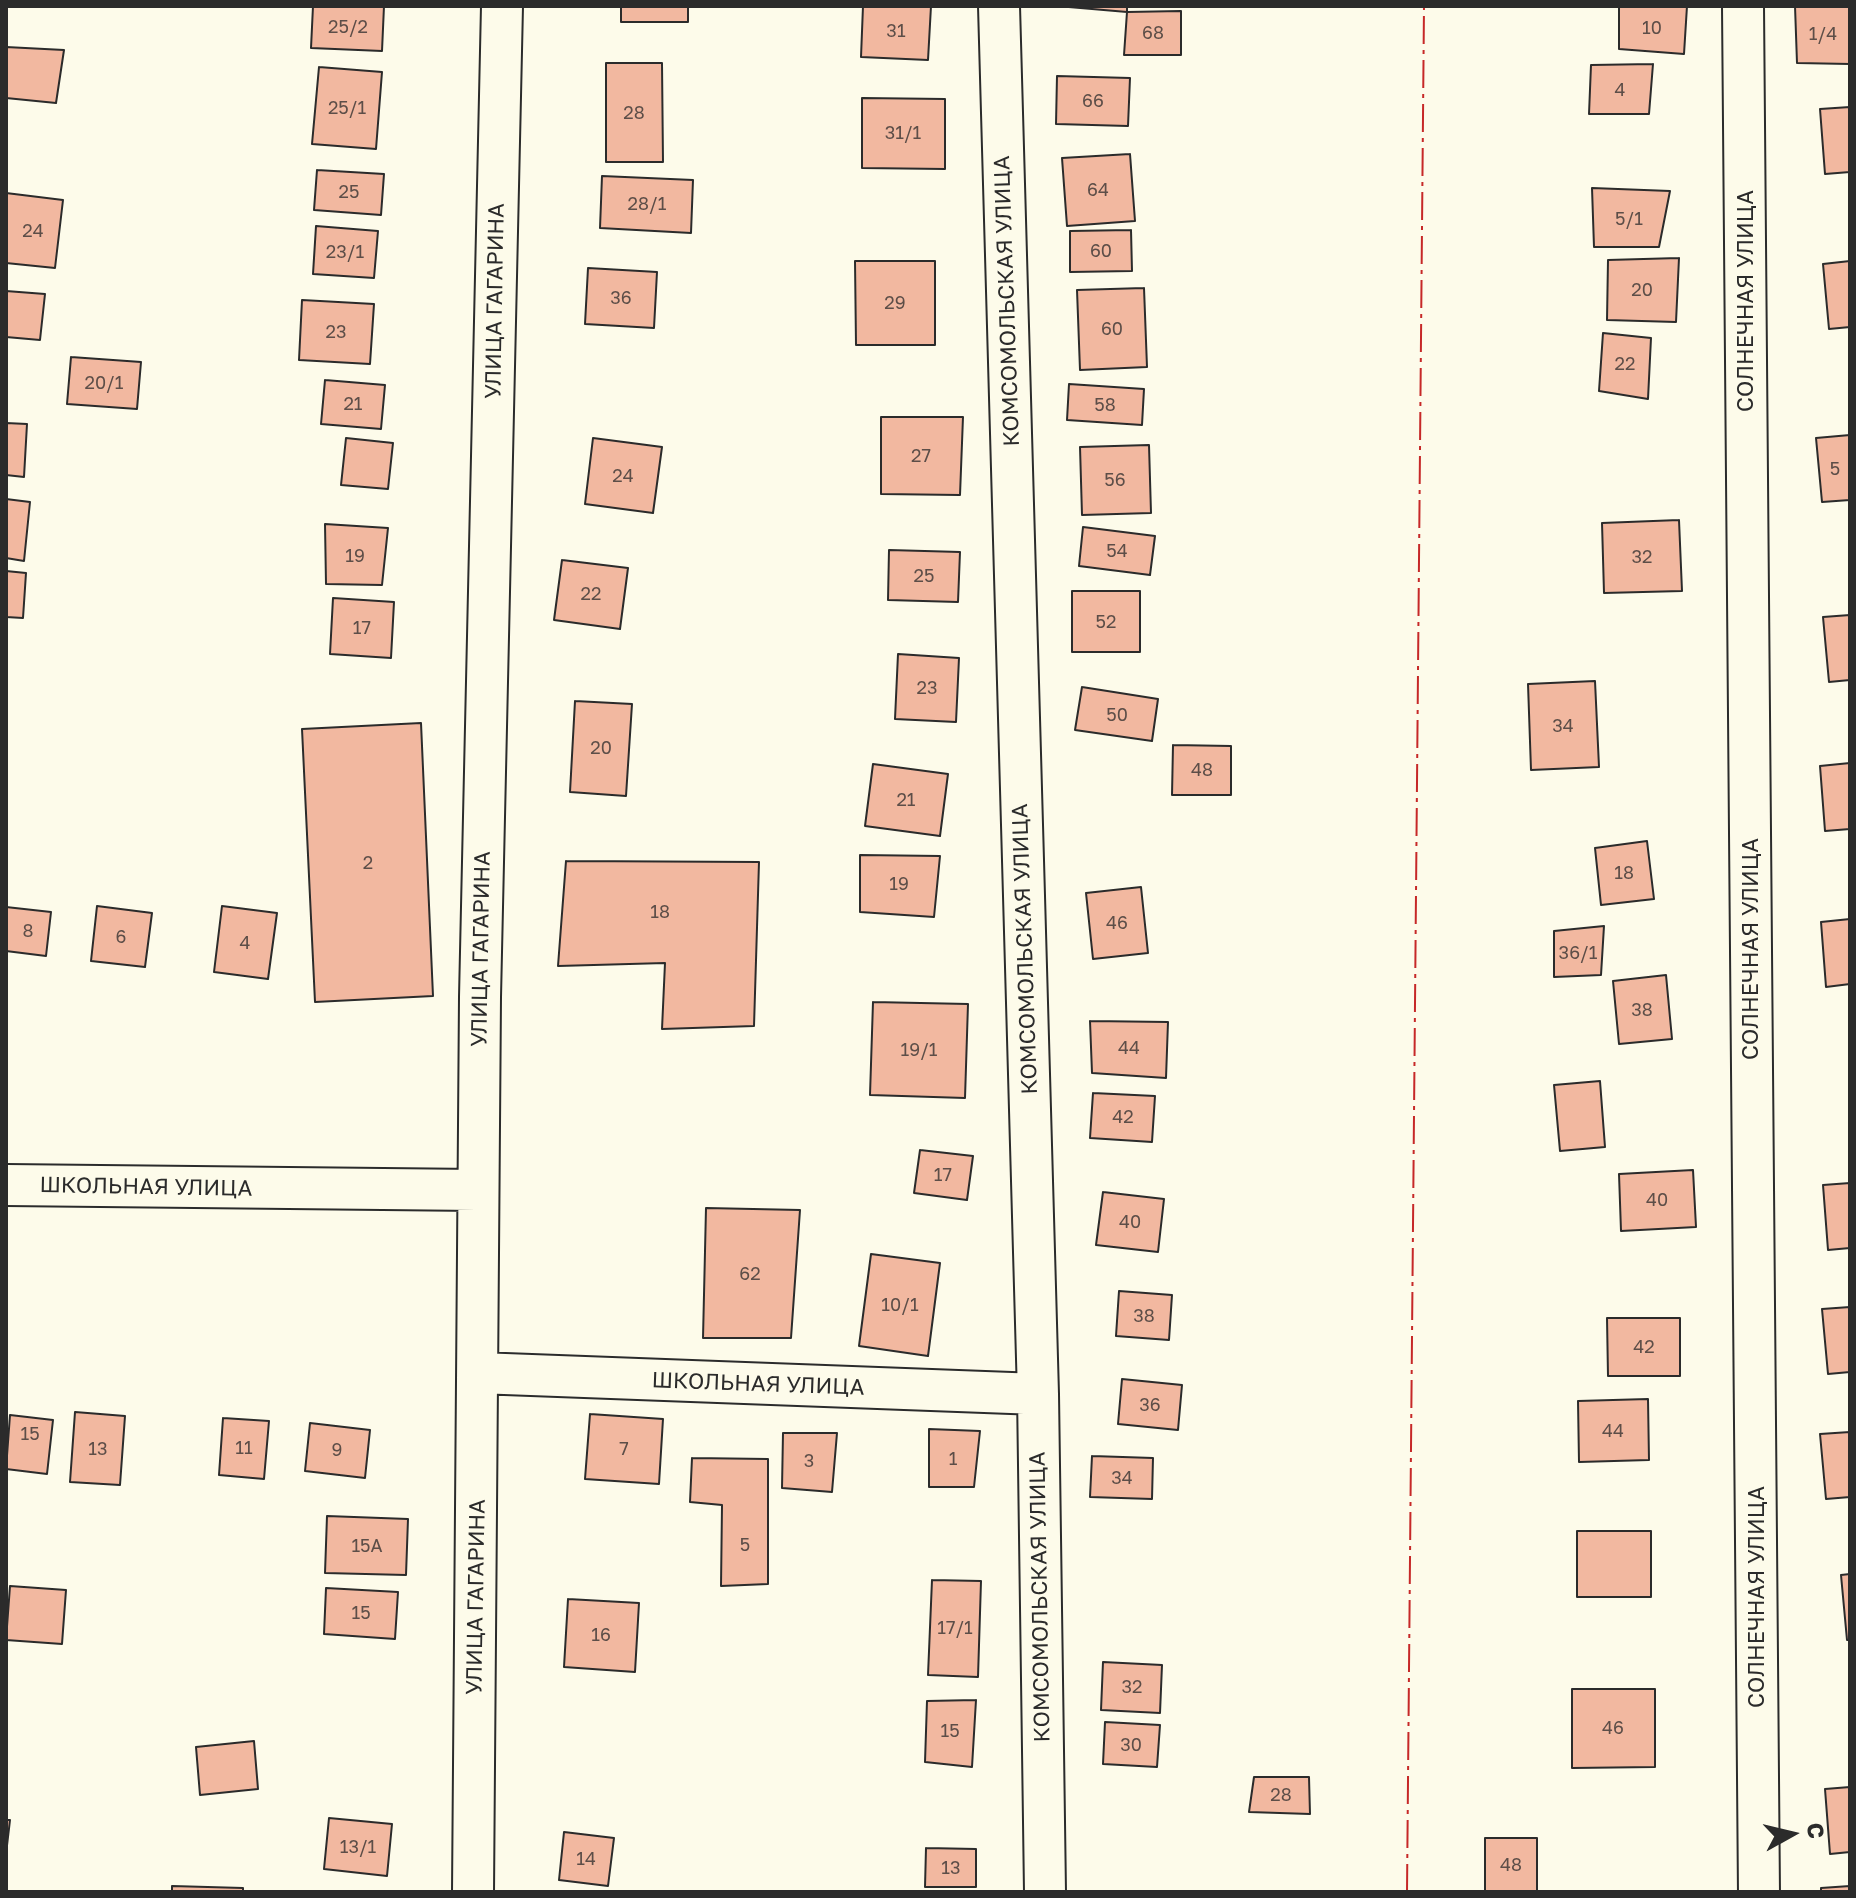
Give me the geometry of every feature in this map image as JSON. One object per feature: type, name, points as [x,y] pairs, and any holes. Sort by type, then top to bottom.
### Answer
[{"type":"street","name":"УЛИЦА ГАГАРИНА","points":[[473,1892],[477,1190],[502,6]]},
{"type":"street","name":"КОМСОМОЛЬСКАЯ УЛИЦА","points":[[999,6],[1038,1394],[1045,1892]]},
{"type":"street","name":"СОЛНЕЧНАЯ УЛИЦА","points":[[1743,6],[1759,1892]]},
{"type":"street","name":"ШКОЛЬНАЯ УЛИЦА","points":[[6,1185],[477,1190]]},
{"type":"street","name":"ШКОЛЬНАЯ УЛИЦА","points":[[478,1373],[1038,1394]]},
{"type":"building","points":[[313,6],[384,6],[382,51],[311,48]]},
{"type":"building","points":[[621,6],[688,6],[688,22],[621,22]]},
{"type":"building","points":[[863,6],[931,6],[928,60],[861,57]]},
{"type":"building","points":[[1057,6],[1127,6],[1127,12]]},
{"type":"building","points":[[1619,6],[1687,6],[1684,54],[1619,49]]},
{"type":"building","points":[[1795,6],[1850,6],[1850,64],[1797,63]]},
{"type":"building","points":[[1181,11],[1181,55],[1124,55],[1127,12]]},
{"type":"building","points":[[6,47],[64,50],[56,103],[6,98]]},
{"type":"building","points":[[606,63],[662,63],[663,162],[606,162]]},
{"type":"building","points":[[1653,64],[1649,114],[1589,114],[1591,65]]},
{"type":"building","points":[[319,67],[382,72],[376,149],[312,144]]},
{"type":"building","points":[[1057,76],[1130,78],[1128,126],[1056,124]]},
{"type":"building","points":[[862,98],[945,99],[945,169],[862,168]]},
{"type":"building","points":[[1850,107],[1850,172],[1825,174],[1820,109]]},
{"type":"building","points":[[1130,154],[1135,221],[1067,226],[1062,158]]},
{"type":"building","points":[[317,170],[384,174],[381,215],[314,210]]},
{"type":"building","points":[[602,176],[693,180],[691,233],[600,228]]},
{"type":"building","points":[[1592,188],[1670,191],[1659,247],[1594,247]]},
{"type":"building","points":[[6,193],[63,200],[55,268],[6,263]]},
{"type":"building","points":[[316,226],[378,231],[374,278],[313,274]]},
{"type":"building","points":[[1131,230],[1132,271],[1070,272],[1070,231]]},
{"type":"building","points":[[1679,258],[1676,322],[1607,320],[1608,260]]},
{"type":"building","points":[[855,261],[935,261],[935,345],[856,345]]},
{"type":"building","points":[[1850,261],[1850,327],[1829,329],[1823,264]]},
{"type":"building","points":[[588,268],[657,272],[654,328],[585,324]]},
{"type":"building","points":[[1144,288],[1147,367],[1080,370],[1077,290]]},
{"type":"building","points":[[6,291],[45,294],[40,340],[6,337]]},
{"type":"building","points":[[302,300],[374,304],[370,364],[299,360]]},
{"type":"building","points":[[1603,333],[1651,338],[1648,399],[1599,391]]},
{"type":"building","points":[[71,357],[141,362],[137,409],[67,404]]},
{"type":"building","points":[[325,380],[385,385],[381,429],[321,424]]},
{"type":"building","points":[[1069,384],[1144,389],[1142,425],[1067,420]]},
{"type":"building","points":[[881,417],[963,417],[960,495],[881,494]]},
{"type":"building","points":[[6,423],[27,424],[24,477],[6,475]]},
{"type":"building","points":[[1850,435],[1850,500],[1822,502],[1816,438]]},
{"type":"building","points":[[346,438],[393,443],[388,489],[341,485]]},
{"type":"building","points":[[593,438],[662,447],[653,513],[585,504]]},
{"type":"building","points":[[1149,445],[1151,513],[1082,515],[1080,447]]},
{"type":"building","points":[[6,499],[30,502],[24,561],[6,558]]},
{"type":"building","points":[[1679,520],[1682,591],[1604,593],[1602,523]]},
{"type":"building","points":[[325,524],[388,528],[382,585],[326,584]]},
{"type":"building","points":[[1083,527],[1155,536],[1150,575],[1079,566]]},
{"type":"building","points":[[889,550],[960,552],[958,602],[888,600]]},
{"type":"building","points":[[562,560],[628,568],[620,629],[554,620]]},
{"type":"building","points":[[6,571],[26,573],[23,618],[6,617]]},
{"type":"building","points":[[1072,591],[1140,591],[1140,652],[1072,652]]},
{"type":"building","points":[[333,598],[394,602],[391,658],[330,654]]},
{"type":"building","points":[[1850,615],[1850,680],[1829,682],[1823,617]]},
{"type":"building","points":[[898,654],[959,658],[956,722],[895,719]]},
{"type":"building","points":[[1595,681],[1599,767],[1531,770],[1528,684]]},
{"type":"building","points":[[1082,687],[1158,699],[1152,741],[1075,730]]},
{"type":"building","points":[[575,701],[632,704],[626,796],[570,792]]},
{"type":"building","points":[[421,723],[433,996],[315,1002],[302,729]]},
{"type":"building","points":[[1173,745],[1231,746],[1231,795],[1172,795]]},
{"type":"building","points":[[1850,763],[1850,829],[1825,831],[1820,766]]},
{"type":"building","points":[[873,764],[948,774],[940,836],[865,826]]},
{"type":"building","points":[[1647,841],[1654,899],[1601,905],[1595,848]]},
{"type":"building","points":[[860,855],[940,856],[934,917],[860,912]]},
{"type":"building","points":[[566,861],[759,862],[754,1026],[662,1029],[665,963],[558,966]]},
{"type":"building","points":[[1141,887],[1148,953],[1093,959],[1086,893]]},
{"type":"building","points":[[97,906],[152,913],[145,967],[91,961]]},
{"type":"building","points":[[222,906],[277,913],[268,979],[214,972]]},
{"type":"building","points":[[6,907],[51,912],[46,956],[6,951]]},
{"type":"building","points":[[1850,919],[1850,984],[1826,987],[1821,922]]},
{"type":"building","points":[[1604,926],[1601,975],[1554,977],[1554,931]]},
{"type":"building","points":[[1666,975],[1672,1039],[1619,1044],[1613,981]]},
{"type":"building","points":[[873,1002],[968,1004],[965,1098],[870,1095]]},
{"type":"building","points":[[1090,1021],[1168,1022],[1166,1078],[1092,1073]]},
{"type":"building","points":[[1600,1081],[1605,1147],[1560,1151],[1554,1085]]},
{"type":"building","points":[[1093,1093],[1155,1096],[1152,1142],[1090,1138]]},
{"type":"building","points":[[920,1150],[973,1156],[967,1200],[914,1193]]},
{"type":"building","points":[[1693,1170],[1696,1227],[1621,1231],[1619,1174]]},
{"type":"building","points":[[1850,1183],[1850,1248],[1828,1250],[1823,1185]]},
{"type":"building","points":[[1103,1192],[1164,1199],[1158,1252],[1096,1245]]},
{"type":"building","points":[[706,1208],[800,1210],[791,1338],[703,1338]]},
{"type":"building","points":[[871,1254],[940,1263],[928,1356],[859,1346]]},
{"type":"building","points":[[1119,1291],[1172,1295],[1169,1340],[1116,1336]]},
{"type":"building","points":[[1850,1307],[1850,1372],[1828,1374],[1822,1309]]},
{"type":"building","points":[[1607,1318],[1680,1318],[1680,1376],[1608,1376]]},
{"type":"building","points":[[1122,1379],[1182,1385],[1178,1430],[1118,1424]]},
{"type":"building","points":[[1648,1399],[1649,1460],[1579,1462],[1578,1401]]},
{"type":"building","points":[[75,1412],[125,1416],[120,1485],[70,1482]]},
{"type":"building","points":[[590,1414],[663,1419],[659,1484],[585,1479]]},
{"type":"building","points":[[10,1415],[53,1420],[47,1474],[6,1469]]},
{"type":"building","points":[[223,1418],[269,1421],[264,1479],[219,1475]]},
{"type":"building","points":[[310,1423],[370,1430],[365,1478],[305,1471]]},
{"type":"building","points":[[929,1429],[980,1431],[974,1487],[929,1487]]},
{"type":"building","points":[[1850,1432],[1850,1497],[1826,1499],[1820,1434]]},
{"type":"building","points":[[783,1433],[837,1433],[832,1492],[782,1488]]},
{"type":"building","points":[[1092,1456],[1153,1458],[1152,1499],[1090,1497]]},
{"type":"building","points":[[692,1458],[768,1459],[768,1584],[721,1586],[722,1505],[690,1502]]},
{"type":"building","points":[[327,1516],[408,1519],[406,1575],[325,1573]]},
{"type":"building","points":[[1577,1531],[1651,1531],[1651,1597],[1577,1597]]},
{"type":"building","points":[[1850,1574],[1850,1640],[1847,1640],[1841,1575]]},
{"type":"building","points":[[932,1580],[981,1581],[978,1677],[928,1675]]},
{"type":"building","points":[[10,1586],[66,1590],[62,1644],[6,1640]]},
{"type":"building","points":[[326,1588],[398,1592],[395,1639],[324,1634]]},
{"type":"building","points":[[568,1599],[639,1603],[635,1672],[564,1667]]},
{"type":"building","points":[[1103,1662],[1162,1665],[1160,1713],[1101,1710]]},
{"type":"building","points":[[1572,1689],[1655,1689],[1655,1767],[1572,1768]]},
{"type":"building","points":[[976,1700],[972,1767],[925,1762],[927,1701]]},
{"type":"building","points":[[1105,1722],[1160,1725],[1157,1767],[1103,1764]]},
{"type":"building","points":[[254,1741],[258,1789],[200,1795],[196,1747]]},
{"type":"building","points":[[1254,1777],[1309,1777],[1310,1814],[1249,1812]]},
{"type":"building","points":[[1850,1787],[1850,1852],[1830,1854],[1825,1789]]},
{"type":"building","points":[[329,1818],[392,1824],[387,1876],[324,1869]]},
{"type":"building","points":[[6,1820],[10,1820],[6,1854]]},
{"type":"building","points":[[564,1832],[614,1838],[608,1886],[559,1880]]},
{"type":"building","points":[[1485,1838],[1537,1838],[1537,1892],[1485,1892]]},
{"type":"building","points":[[926,1848],[976,1849],[976,1887],[925,1887]]},
{"type":"building","points":[[172,1886],[243,1888],[243,1892],[172,1892]]},
{"type":"building","points":[[1850,1886],[1850,1892],[1821,1892],[1821,1888]]},
{"type":"power","points":[[1407,1892],[1424,6]]}]
